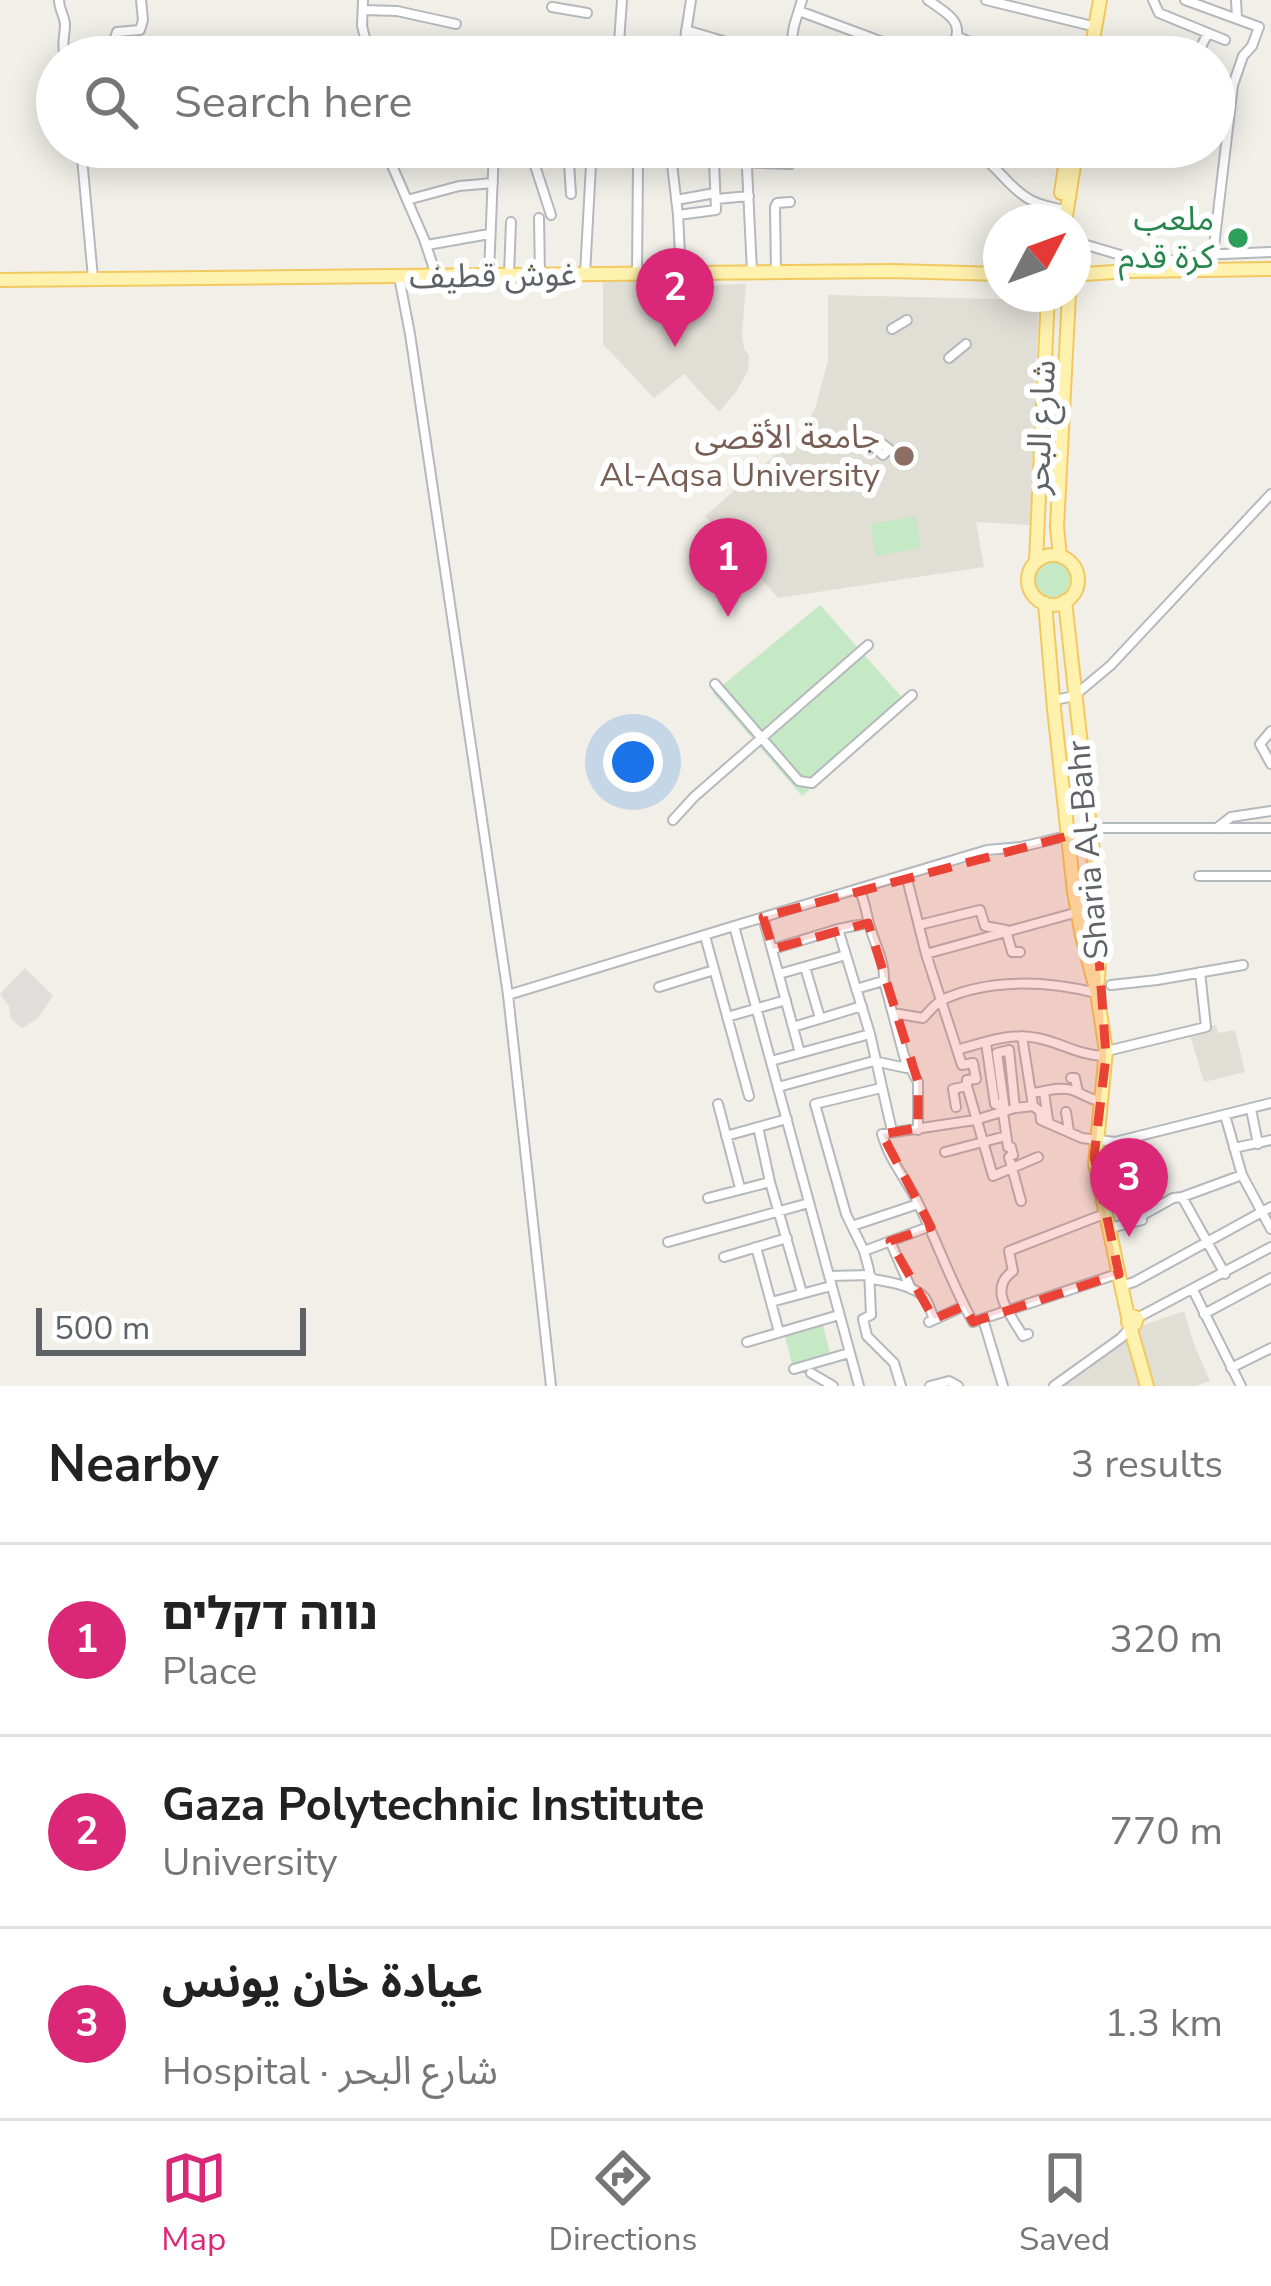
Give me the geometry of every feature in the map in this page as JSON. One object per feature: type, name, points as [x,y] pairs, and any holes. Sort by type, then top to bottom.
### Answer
[{"type":"main road","points":[[1087,36],[1096,0]]},
{"type":"main road","points":[[1090,36],[1096,0]]},
{"type":"main road","points":[[1064,204],[1069,168]]},
{"type":"main road","points":[[1091,267],[1271,269]]},
{"type":"main road","name":"غوش قطيف","points":[[0,280],[983,272]]},
{"type":"main road","name":"شارع البحر","points":[[1036,561],[1047,312]]},
{"type":"main road","name":"شارع البحر","points":[[1060,556],[1057,527],[1069,312]]},
{"type":"main road","points":[[1043,393],[1064,390]]},
{"type":"main road","points":[[1060,556],[1077,573],[1076,589],[1065,601],[1045,603],[1029,588],[1028,573],[1036,561],[1060,556]]},
{"type":"main road","name":"Sharia Al-Bahr","points":[[1065,601],[1102,938],[1097,993]]},
{"type":"main road","name":"Sharia Al-Bahr","points":[[1045,603],[1078,912],[1097,993]]},
{"type":"main road","points":[[1097,993],[1106,1053],[1095,1163],[1111,1228]]},
{"type":"main road","points":[[1098,1138],[1100,1174],[1131,1326],[1150,1386]]},
{"type":"main road","points":[[1131,1326],[1150,1386]]},
{"type":"street","points":[[59,0],[63,36]]},
{"type":"street","points":[[116,36],[140,30],[141,0]]},
{"type":"street","points":[[619,36],[622,0]]},
{"type":"street","points":[[684,36],[691,0]]},
{"type":"street","points":[[928,0],[955,22],[959,36]]},
{"type":"street","points":[[986,0],[1088,25]]},
{"type":"street","points":[[1153,0],[1159,13],[1216,36]]},
{"type":"street","points":[[1186,0],[1259,27],[1235,79]]},
{"type":"street","points":[[1236,0],[1237,18]]},
{"type":"street","points":[[365,36],[363,5],[456,24]]},
{"type":"street","points":[[793,36],[800,5],[873,36]]},
{"type":"street","points":[[551,7],[587,13]]},
{"type":"street","points":[[686,30],[706,36]]},
{"type":"street","points":[[1206,36],[1208,32]]},
{"type":"street","points":[[83,168],[93,279]]},
{"type":"street","points":[[394,168],[436,275]]},
{"type":"street","points":[[489,276],[493,168]]},
{"type":"street","points":[[536,168],[551,215]]},
{"type":"street","points":[[570,168],[572,194]]},
{"type":"street","points":[[585,274],[591,168]]},
{"type":"street","points":[[637,274],[638,168]]},
{"type":"street","points":[[672,168],[681,274]]},
{"type":"street","points":[[678,215],[716,210],[714,168]]},
{"type":"street","points":[[746,168],[752,274]]},
{"type":"street","points":[[994,168],[1037,204]]},
{"type":"street","points":[[1213,255],[1223,168]]},
{"type":"street","points":[[407,200],[459,186],[493,183]]},
{"type":"street","points":[[676,200],[748,196]]},
{"type":"street","points":[[776,274],[776,205],[790,202]]},
{"type":"street","points":[[539,218],[540,276]]},
{"type":"street","points":[[509,276],[511,222]]},
{"type":"street","points":[[427,245],[489,234]]},
{"type":"street","points":[[1091,246],[1144,262],[1199,254],[1271,252]]},
{"type":"street","points":[[398,277],[508,994],[551,1386]]},
{"type":"street","points":[[892,329],[908,320]]},
{"type":"street","points":[[950,358],[966,344]]},
{"type":"street","points":[[1053,700],[1073,696],[1111,664],[1271,494]]},
{"type":"street","points":[[673,820],[868,645]]},
{"type":"street","points":[[715,684],[800,781],[812,783],[912,695]]},
{"type":"street","points":[[1271,731],[1259,744],[1271,764]]},
{"type":"street","points":[[1217,828],[1232,817],[1271,811]]},
{"type":"street","points":[[508,994],[987,850],[1113,827],[1271,828]]},
{"type":"street","points":[[907,875],[926,954],[962,1065],[973,1064],[976,1078],[967,1080],[967,1086],[993,1176],[1038,1157]]},
{"type":"street","points":[[1198,876],[1271,876]]},
{"type":"street","points":[[778,1088],[874,1061],[906,1068],[884,969],[868,923],[868,907],[859,889]]},
{"type":"street","points":[[919,926],[980,910],[986,926],[1006,930]]},
{"type":"street","points":[[926,954],[1078,912]]},
{"type":"street","points":[[763,917],[800,1053]]},
{"type":"street","points":[[772,949],[868,923]]},
{"type":"street","points":[[734,926],[859,1386]]},
{"type":"street","points":[[838,928],[870,1034],[892,1131]]},
{"type":"street","points":[[1006,930],[1012,952],[1020,952]]},
{"type":"street","points":[[705,936],[749,1096]]},
{"type":"street","points":[[779,974],[846,955]]},
{"type":"street","points":[[1111,985],[1243,965]]},
{"type":"street","points":[[805,967],[820,1018]]},
{"type":"street","points":[[659,987],[714,970]]},
{"type":"street","points":[[957,1050],[1022,1036],[1076,1053],[1106,1053],[1206,1028],[1200,972]]},
{"type":"street","points":[[856,989],[884,981]]},
{"type":"street","points":[[892,1013],[923,1018],[940,1000],[998,985],[1068,986],[1097,993]]},
{"type":"street","points":[[727,1016],[786,1000]]},
{"type":"street","points":[[793,1027],[862,1006]]},
{"type":"street","points":[[771,1061],[870,1034]]},
{"type":"street","points":[[1022,1036],[1033,1106],[1042,1120],[1082,1138],[1115,1142],[1271,1103]]},
{"type":"street","points":[[1007,1038],[1006,1136],[1021,1201]]},
{"type":"street","points":[[986,1042],[995,1104],[1008,1111]]},
{"type":"street","points":[[904,1056],[919,1090],[918,1130]]},
{"type":"street","points":[[1070,1078],[1075,1078],[1078,1094]]},
{"type":"street","points":[[956,1107],[953,1089],[967,1086]]},
{"type":"street","points":[[881,1088],[814,1104],[846,1214],[870,1275],[871,1316],[863,1319],[867,1336],[894,1363],[901,1386]]},
{"type":"street","points":[[1031,1093],[1066,1089],[1102,1101]]},
{"type":"street","points":[[1044,1092],[1048,1121]]},
{"type":"street","points":[[718,1104],[740,1188]]},
{"type":"street","points":[[1033,1106],[881,1134],[973,1322],[1122,1281],[1267,1210]]},
{"type":"street","points":[[1250,1108],[1258,1144]]},
{"type":"street","points":[[1066,1112],[1069,1131]]},
{"type":"street","points":[[1225,1115],[1242,1175],[1267,1210],[1271,1229]]},
{"type":"street","points":[[726,1136],[787,1119]]},
{"type":"street","points":[[758,1127],[802,1292]]},
{"type":"street","points":[[945,1152],[1006,1136]]},
{"type":"street","points":[[1234,1148],[1271,1140]]},
{"type":"street","points":[[1111,1228],[1142,1220],[1141,1216],[1173,1198],[1242,1175]]},
{"type":"street","points":[[707,1198],[770,1182]]},
{"type":"street","points":[[1182,1197],[1225,1274]]},
{"type":"street","points":[[668,1242],[809,1203]]},
{"type":"street","points":[[852,1226],[918,1204]]},
{"type":"street","points":[[1028,1334],[1023,1336],[1008,1312],[1001,1286],[1013,1271],[1009,1251],[1104,1214]]},
{"type":"street","points":[[864,1251],[928,1227]]},
{"type":"street","points":[[724,1257],[787,1238]]},
{"type":"street","points":[[890,1241],[911,1288],[924,1298],[932,1321],[964,1306]]},
{"type":"street","points":[[756,1247],[779,1332]]},
{"type":"street","points":[[1054,1386],[1131,1326],[1271,1247]]},
{"type":"street","points":[[771,1302],[830,1281],[870,1275]]},
{"type":"street","points":[[870,1275],[911,1288]]},
{"type":"street","points":[[1204,1314],[1271,1277]]},
{"type":"street","points":[[1193,1290],[1241,1386]]},
{"type":"street","points":[[746,1342],[839,1315]]},
{"type":"street","points":[[983,1319],[1003,1386]]},
{"type":"street","points":[[846,1341],[867,1336]]},
{"type":"street","points":[[1231,1368],[1271,1348]]},
{"type":"street","points":[[794,1369],[849,1353]]},
{"type":"street","points":[[811,1373],[833,1386]]},
{"type":"street","points":[[930,1386],[949,1381],[958,1386]]},
{"type":"highlighted area","points":[[1090,830],[1106,1056],[1094,1157],[1119,1274],[973,1322],[964,1306],[934,1319],[890,1241],[931,1227],[882,1134],[918,1128],[918,1082],[868,923],[773,949],[763,917]]},
{"type":"shaded area","points":[[603,279],[746,284],[742,334],[748,371],[719,412],[684,374],[654,398],[603,344]]},
{"type":"shaded area","name":"جامعة الأقصى Al-Aqsa University","points":[[828,295],[983,299],[983,312],[1039,312],[1030,525],[976,522],[984,567],[778,598],[705,516],[798,435],[816,406],[828,360]]},
{"type":"shaded area","points":[[25,968],[53,996],[37,1019],[22,1028],[11,1019],[0,994]]},
{"type":"shaded area","points":[[1216,1025],[1218,1033],[1235,1030],[1245,1072],[1204,1082],[1189,1032]]},
{"type":"shaded area","points":[[1184,1311],[1210,1381],[1195,1386],[1155,1386],[1138,1327]]},
{"type":"shaded area","points":[[1128,1336],[1144,1386],[1061,1386],[1061,1385]]},
{"type":"green space","points":[[916,516],[921,548],[876,556],[870,524]]},
{"type":"green space","points":[[1051,560],[1064,566],[1070,579],[1064,592],[1051,598],[1038,592],[1032,579],[1038,566]]},
{"type":"green space","points":[[820,605],[906,702],[802,796],[713,693]]},
{"type":"green space","points":[[823,1325],[830,1353],[792,1364],[785,1336]]},
{"type":"place","name":"ملعب كرة قدم","points":[[1238,238]]},
{"type":"place","name":"Gaza Polytechnic Institute","points":[[675,347]]},
{"type":"place","name":"جامعة الأقصى Al-Aqsa University","points":[[904,456]]},
{"type":"place","name":"נווה דקלים","points":[[728,617]]},
{"type":"place","name":"عيادة خان يونس","points":[[1129,1237]]}]
